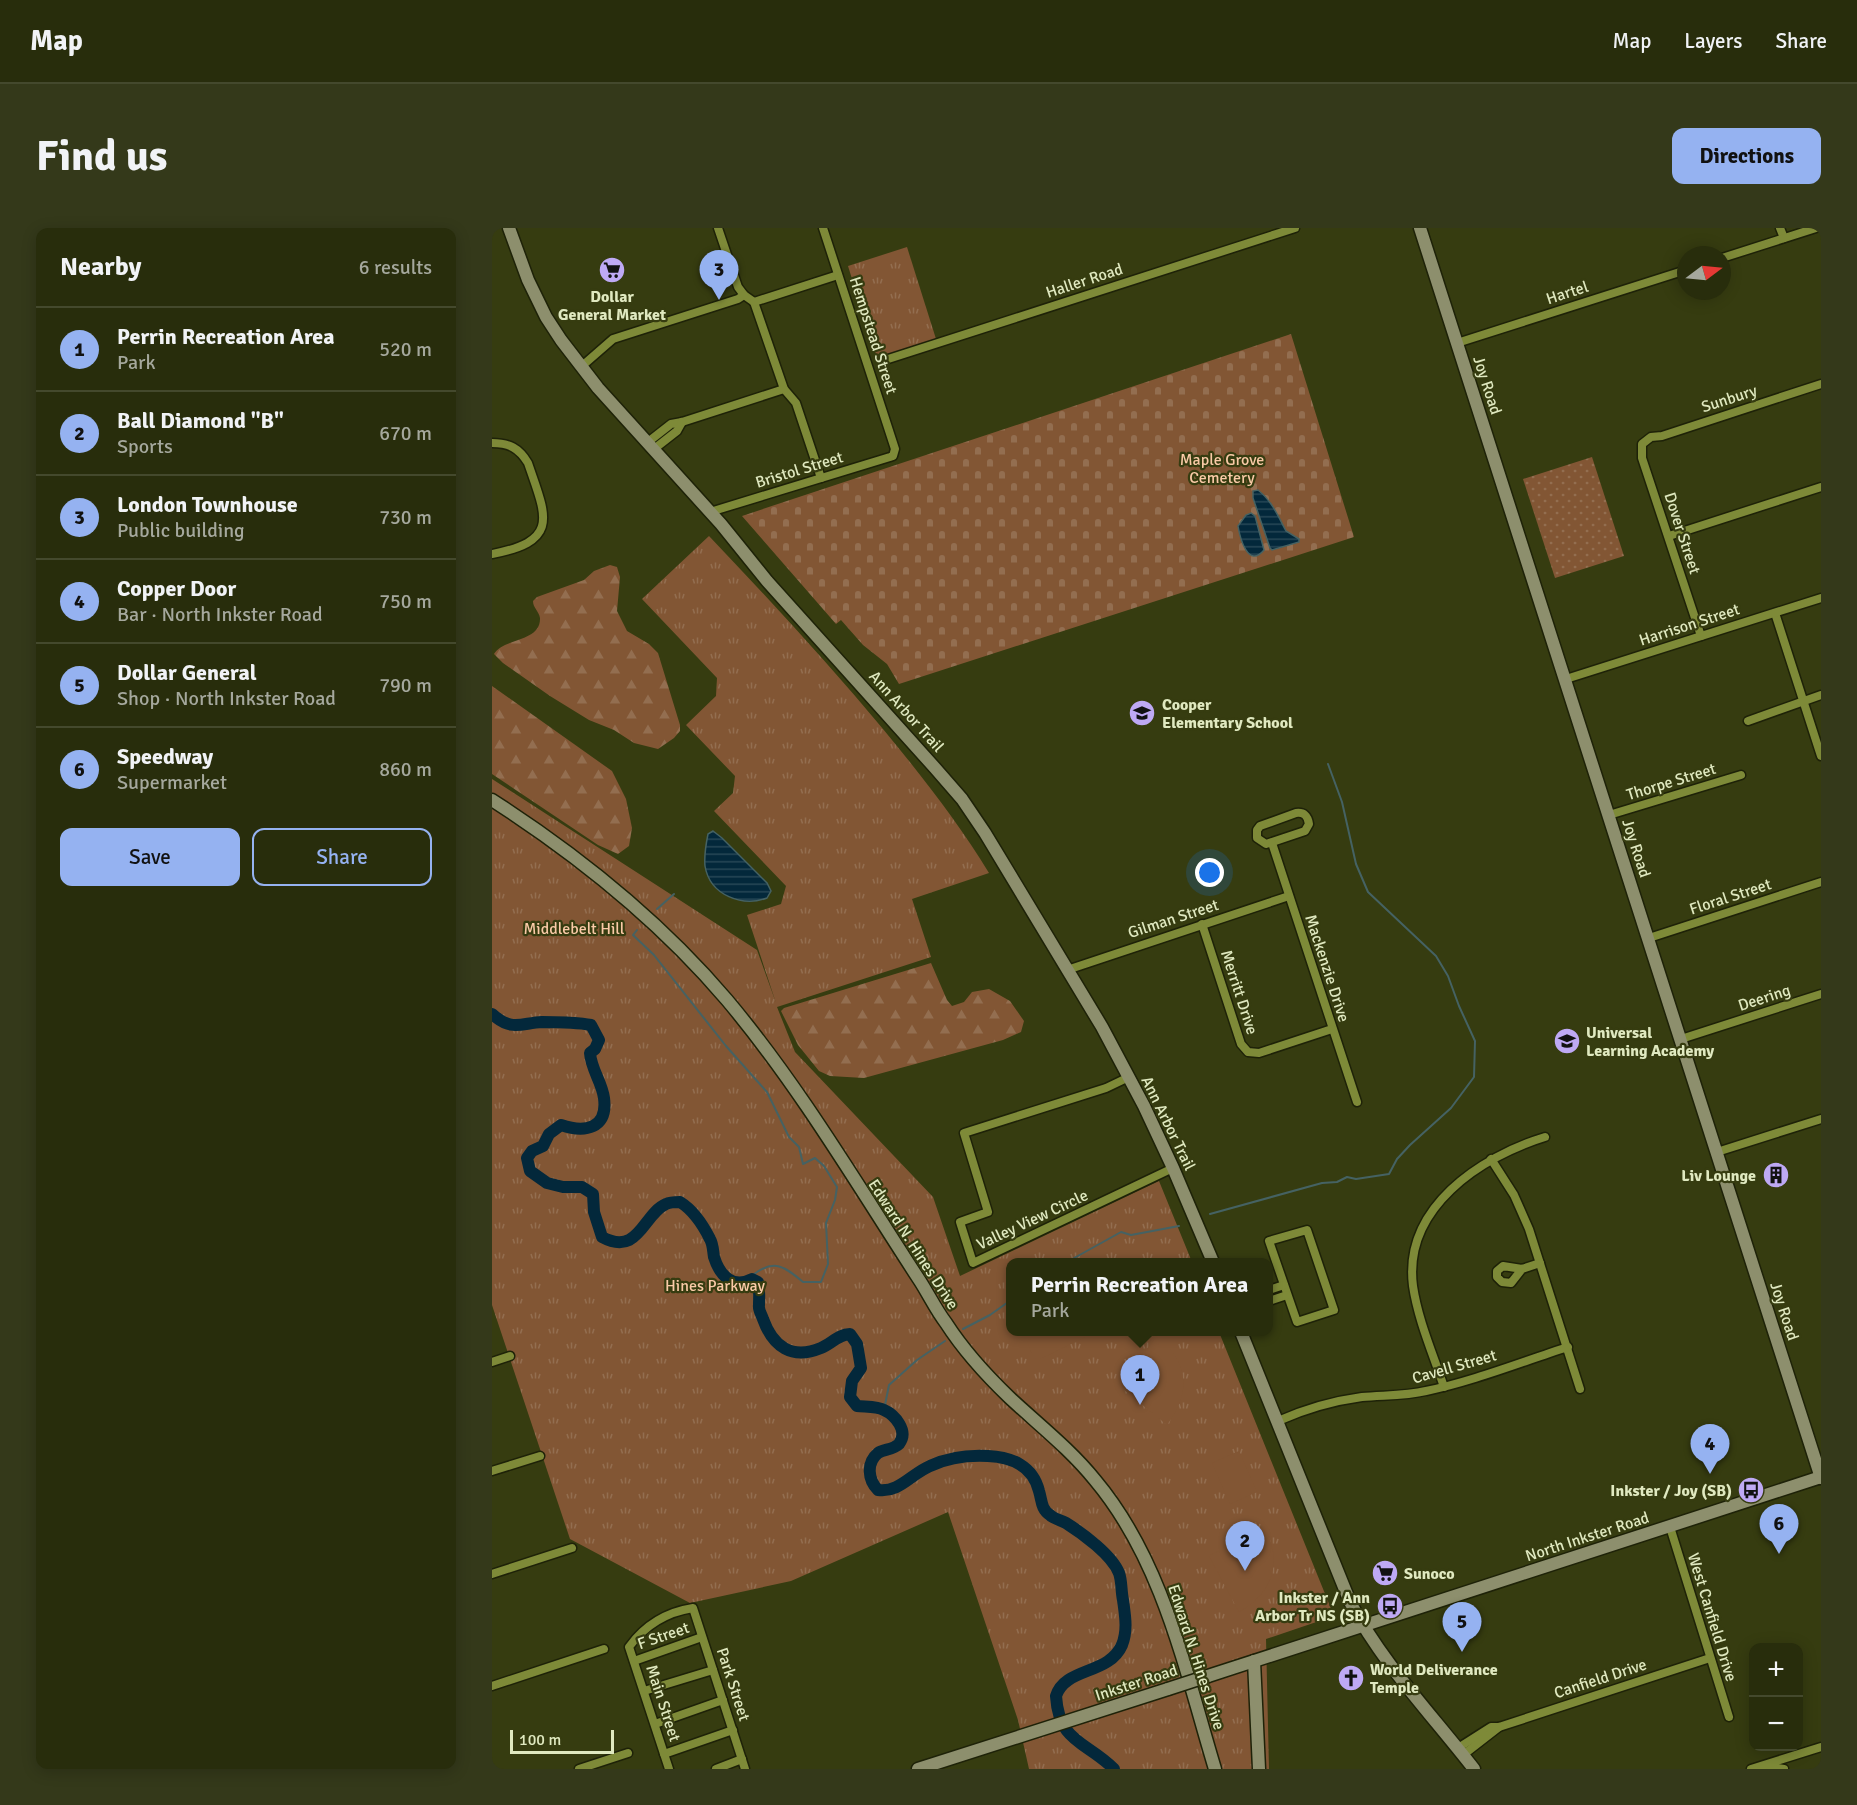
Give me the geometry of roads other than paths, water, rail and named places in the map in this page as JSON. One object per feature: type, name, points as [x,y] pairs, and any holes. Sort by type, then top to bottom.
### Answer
[{"type":"street","name":"Ann Arbor Trail","points":[[508,228],[546,317],[582,366],[775,589],[962,799],[990,840],[1129,1077],[1173,1168],[1211,1258]]},
{"type":"street","points":[[718,228],[736,282],[744,295],[754,302],[784,389],[796,402],[821,478]]},
{"type":"street","name":"Hempstead Street","points":[[823,228],[895,449],[894,452]]},
{"type":"street","name":"Haller Road","points":[[882,361],[1295,228]]},
{"type":"street","name":"Joy Road","points":[[1420,228],[1821,1478]]},
{"type":"street","points":[[1780,228],[1784,238]]},
{"type":"street","points":[[1731,255],[1816,228]]},
{"type":"street","name":"Hartel","points":[[1457,343],[1677,273]]},
{"type":"street","points":[[754,302],[838,275]]},
{"type":"street","points":[[582,366],[613,339],[738,299],[744,295]]},
{"type":"street","name":"Sunbury","points":[[1646,440],[1821,384]]},
{"type":"street","points":[[651,446],[677,431],[682,422],[784,389]]},
{"type":"street","name":"Dover Street","points":[[1646,440],[1642,444],[1642,458],[1701,636]]},
{"type":"street","points":[[492,443],[511,446],[528,463],[542,506],[543,518],[534,539],[520,548],[492,554]]},
{"type":"street","name":"Bristol Street","points":[[710,512],[890,457],[894,452]]},
{"type":"street","points":[[1669,536],[1821,487]]},
{"type":"street","name":"Harrison Street","points":[[1566,679],[1821,598]]},
{"type":"street","points":[[1775,613],[1821,756]]},
{"type":"street","points":[[1748,721],[1821,695]]},
{"type":"street","name":"Thorpe Street","points":[[1609,814],[1741,775]]},
{"type":"street","name":"Edward N. Hines Drive","points":[[492,800],[566,850],[613,888],[662,932],[716,988],[786,1077],[963,1348],[1011,1399],[1082,1465],[1113,1502],[1132,1533],[1156,1585],[1215,1769]]},
{"type":"street","name":"Mackenzie Drive","points":[[1296,813],[1307,817],[1309,824],[1305,831],[1272,843],[1264,844],[1257,838],[1257,830],[1260,826],[1296,813]]},
{"type":"street","name":"Mackenzie Drive","points":[[1272,843],[1357,1102]]},
{"type":"street","name":"Floral Street","points":[[1649,938],[1821,882]]},
{"type":"street","name":"Gilman Street","points":[[1067,970],[1289,896]]},
{"type":"street","name":"Merritt Drive","points":[[1202,924],[1241,1044],[1246,1051],[1259,1053],[1332,1029]]},
{"type":"street","name":"Deering","points":[[1681,1039],[1821,994]]},
{"type":"street","name":"Valley View Circle","points":[[1129,1077],[1106,1088],[964,1133],[988,1212],[960,1221],[973,1263],[1173,1168]]},
{"type":"street","points":[[1717,1152],[1821,1119]]},
{"type":"street","points":[[1444,1387],[1415,1296],[1412,1272],[1414,1254],[1424,1226],[1439,1203],[1465,1177],[1491,1159],[1518,1146],[1545,1137]]},
{"type":"street","points":[[1491,1159],[1507,1182],[1520,1207],[1580,1389]]},
{"type":"street","points":[[1307,1230],[1334,1310],[1297,1322],[1284,1285],[1269,1241],[1307,1230]]},
{"type":"street","points":[[1522,1269],[1540,1263]]},
{"type":"street","points":[[1273,1289],[1284,1285]]},
{"type":"street","points":[[1273,1300],[1287,1295]]},
{"type":"street","points":[[1243,1336],[1350,1602],[1363,1626],[1474,1769]]},
{"type":"street","name":"Cavell Street","points":[[1278,1421],[1336,1402],[1364,1397],[1409,1394],[1444,1387],[1568,1347]]},
{"type":"street","points":[[492,1362],[510,1356]]},
{"type":"street","points":[[492,1471],[540,1456]]},
{"type":"street","name":"North Inkster Road","points":[[1363,1626],[1821,1478]]},
{"type":"street","name":"West Canfield Drive","points":[[1670,1527],[1729,1717]]},
{"type":"street","points":[[492,1574],[572,1548]]},
{"type":"street","name":"Park Street","points":[[629,1647],[655,1621],[679,1610],[693,1608],[745,1769]]},
{"type":"street","name":"Inkster Road","points":[[918,1769],[1363,1626]]},
{"type":"street","name":"F Street","points":[[634,1661],[702,1637]]},
{"type":"street","name":"Main Street","points":[[629,1647],[669,1769]]},
{"type":"street","points":[[492,1686],[604,1649]]},
{"type":"street","name":"Canfield Drive","points":[[1460,1751],[1494,1733],[1499,1727],[1710,1658]]},
{"type":"street","points":[[1254,1661],[1259,1769]]},
{"type":"street","points":[[644,1691],[713,1670]]},
{"type":"street","points":[[655,1724],[723,1700]]},
{"type":"street","points":[[664,1754],[733,1730]]},
{"type":"street","points":[[1751,1769],[1821,1747]]},
{"type":"street","points":[[579,1769],[628,1753]]},
{"type":"street","points":[[716,1769],[742,1759]]},
{"type":"street","points":[[1764,1765],[1784,1769]]},
{"type":"water","points":[[1258,490],[1271,504],[1286,531],[1299,539],[1299,542],[1272,550],[1270,548],[1253,498],[1253,491]]},
{"type":"water","points":[[1251,513],[1255,516],[1264,550],[1253,556],[1246,550],[1238,526],[1246,515]]},
{"type":"water","points":[[713,831],[767,883],[771,891],[767,898],[738,900],[720,892],[713,885],[705,866],[705,850],[708,834]]},
{"type":"waterway","points":[[1210,1214],[1322,1183],[1337,1182],[1347,1177],[1356,1179],[1389,1174],[1397,1159],[1451,1108],[1474,1077],[1475,1041],[1448,976],[1436,956],[1368,892],[1356,864],[1342,802],[1328,764]]},
{"type":"waterway","points":[[657,909],[674,894]]},
{"type":"waterway","points":[[637,930],[633,935],[654,955],[726,1046],[767,1092],[789,1137],[799,1147],[803,1164],[815,1158],[824,1166],[837,1187],[835,1200],[826,1223],[828,1264],[821,1282],[803,1282],[779,1266],[760,1270],[753,1275],[752,1279]]},
{"type":"waterway","points":[[492,1014],[511,1025],[548,1022],[591,1025],[599,1040],[595,1049],[590,1053],[592,1065],[603,1092],[602,1116],[593,1126],[586,1128],[578,1129],[561,1125],[549,1134],[543,1146],[532,1151],[527,1158],[530,1171],[547,1183],[563,1187],[582,1187],[593,1194],[594,1212],[602,1237],[614,1242],[624,1242],[639,1232],[658,1209],[668,1203],[680,1202],[704,1228],[712,1243],[714,1257],[724,1275],[733,1281],[745,1282],[752,1279],[758,1282],[760,1311],[767,1329],[778,1344],[793,1351],[811,1351],[850,1334],[857,1344],[861,1368],[852,1381],[850,1397],[857,1406],[878,1408],[888,1412],[902,1429],[902,1439],[899,1444],[878,1453],[870,1466],[870,1477],[878,1490],[892,1489],[923,1469],[951,1459],[981,1456],[1005,1458],[1020,1464],[1032,1475],[1047,1513],[1080,1532],[1110,1559],[1121,1579],[1126,1622],[1122,1645],[1116,1655],[1107,1662],[1068,1680],[1056,1696],[1058,1711],[1068,1732],[1114,1769]]},
{"type":"waterway","points":[[1074,1258],[1121,1232],[1131,1235],[1179,1226]]},
{"type":"waterway","points":[[963,1329],[1006,1304]]},
{"type":"waterway","points":[[884,1410],[889,1385],[917,1360],[945,1341]]},
{"type":"place","name":"Dollar General Market","points":[[612,270]]},
{"type":"place","name":"London Townhouse","points":[[719,300]]},
{"type":"place","name":"Cooper Elementary School","points":[[1142,713]]},
{"type":"place","name":"Universal Learning Academy","points":[[1567,1041]]},
{"type":"place","name":"Liv Lounge","points":[[1776,1175]]},
{"type":"place","name":"Perrin Recreation Area","points":[[1140,1405]]},
{"type":"place","name":"Copper Door","points":[[1710,1474]]},
{"type":"place","name":"Inkster / Joy (SB)","points":[[1751,1490]]},
{"type":"place","name":"Speedway","points":[[1779,1554]]},
{"type":"place","name":"Ball Diamond \"B\"","points":[[1245,1571]]},
{"type":"place","name":"Sunoco","points":[[1385,1573]]},
{"type":"place","name":"Inkster / Ann Arbor Tr NS (SB)","points":[[1390,1606]]},
{"type":"place","name":"Dollar General","points":[[1462,1652]]},
{"type":"place","name":"World Deliverance Temple","points":[[1351,1678]]},
{"type":"park label","name":"Maple Grove Cemetery","points":[[1222,468]]},
{"type":"park label","name":"Middlebelt Hill","points":[[574,928]]},
{"type":"park label","name":"Hines Parkway","points":[[715,1285]]}]
